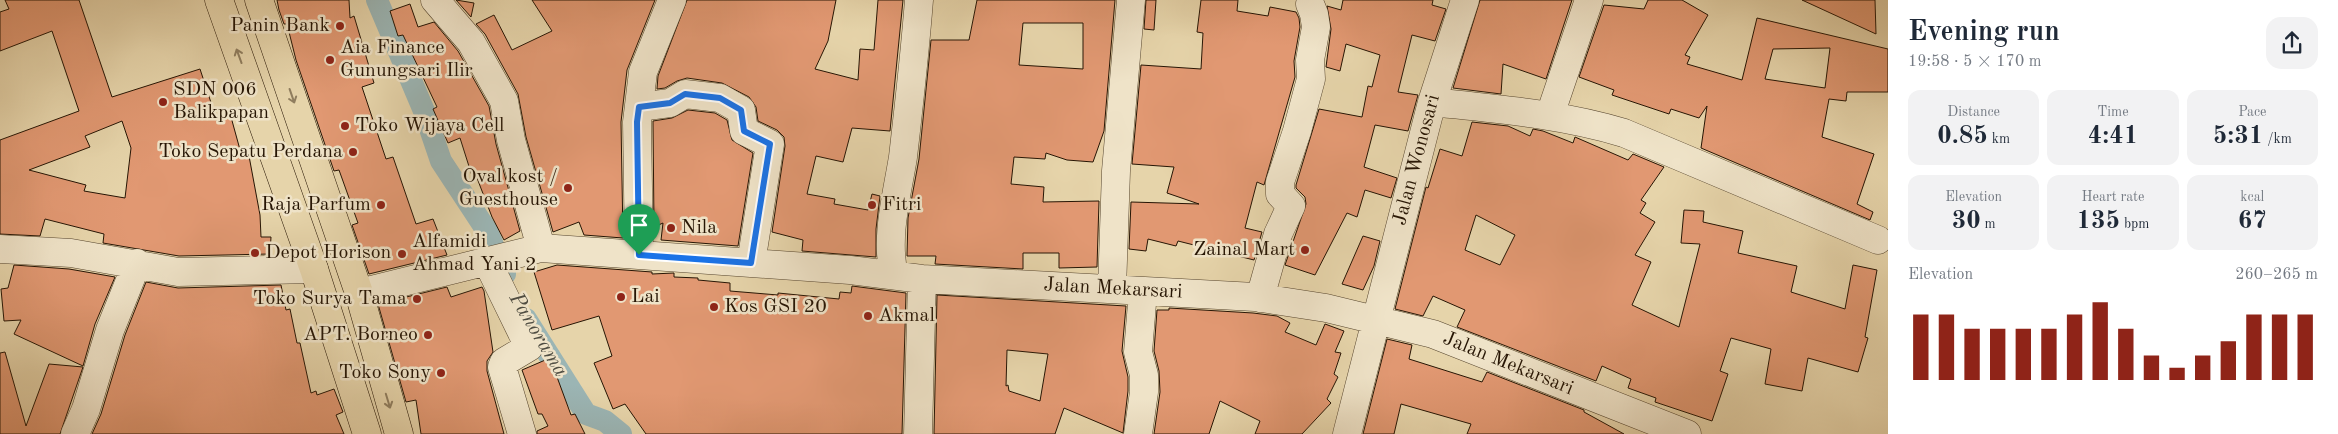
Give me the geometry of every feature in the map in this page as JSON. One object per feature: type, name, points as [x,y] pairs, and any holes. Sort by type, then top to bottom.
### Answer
[{"type":"main road","points":[[219,0],[314,268],[367,434]]},
{"type":"main road","points":[[259,0],[359,293],[399,434]]},
{"type":"street","points":[[435,0],[472,42],[504,101],[511,140],[512,256],[529,347],[504,362],[502,367],[522,434]]},
{"type":"street","points":[[639,255],[637,122],[643,72],[672,0]]},
{"type":"street","points":[[894,275],[891,262],[891,238],[905,139],[919,0]]},
{"type":"street","points":[[1112,289],[1116,171],[1131,0]]},
{"type":"street","name":"Jalan Wonosari","points":[[1347,434],[1432,102],[1464,0]]},
{"type":"street","points":[[1550,115],[1589,0]]},
{"type":"street","points":[[1260,298],[1278,234],[1291,206],[1280,194],[1280,182],[1298,131],[1311,79],[1310,60],[1316,27],[1310,4]]},
{"type":"street","points":[[639,107],[670,103],[685,94],[720,98],[741,110],[744,131],[770,144],[751,263]]},
{"type":"street","points":[[1432,102],[1550,115],[1590,123],[1624,133],[1878,240]]},
{"type":"street","points":[[1,255],[71,253],[137,263],[178,272],[314,268]]},
{"type":"street","name":"Jalan Mekarsari","points":[[359,293],[512,256],[639,255],[922,278],[1260,298],[1326,308],[1433,334],[1687,434]]},
{"type":"street","points":[[75,434],[86,409],[110,330],[137,263]]},
{"type":"street","points":[[918,434],[922,278]]},
{"type":"street","points":[[1138,434],[1144,392],[1144,376],[1138,352],[1143,291]]},
{"type":"building","points":[[5,0],[79,0],[112,97],[200,69],[217,121],[231,117],[242,157],[249,156],[260,215],[261,237],[271,237],[270,254],[179,256],[103,243],[104,234],[45,219],[40,236],[0,234],[0,140],[79,111],[52,31],[0,51],[0,12],[9,9]],"holes":[[[122,121],[131,148],[125,198],[84,191],[86,185],[29,170],[90,147],[85,136]]]},
{"type":"building","points":[[277,0],[349,0],[350,18],[354,16],[374,83],[362,87],[386,159],[393,157],[416,224],[433,219],[447,255],[369,274],[352,225],[358,223],[339,170],[334,171],[296,60],[287,24],[284,24]]},
{"type":"building","points":[[456,0],[474,3],[471,17]]},
{"type":"building","points":[[532,0],[655,0],[627,70],[621,122],[623,238],[584,235],[579,222],[553,232],[526,137],[518,94],[485,34],[476,24],[494,15],[512,50],[552,31]]},
{"type":"building","points":[[687,0],[836,0],[828,41],[815,69],[858,80],[860,49],[874,50],[878,0],[903,0],[890,131],[852,128],[843,162],[816,156],[807,194],[835,199],[834,204],[868,210],[872,194],[880,196],[876,229],[876,257],[802,251],[803,240],[772,232],[785,146],[784,137],[777,130],[758,121],[756,107],[749,97],[722,83],[687,78],[665,88],[657,89],[658,76]]},
{"type":"building","points":[[977,0],[1115,0],[1104,131],[1093,162],[1067,160],[1046,153],[1045,159],[1014,157],[1011,184],[1044,187],[1043,202],[1099,201],[1097,267],[1059,268],[1059,253],[1023,253],[1023,269],[935,264],[936,256],[907,256],[908,218],[919,159],[931,40],[969,40]],"holes":[[[1023,23],[1083,23],[1083,69],[1019,65]]]},
{"type":"building","points":[[1146,0],[1156,0],[1154,30],[1144,29]]},
{"type":"building","points":[[1201,0],[1238,0],[1237,11],[1268,16],[1270,7],[1296,12],[1299,18],[1300,27],[1294,61],[1295,77],[1264,185],[1257,182],[1245,228],[1262,232],[1254,260],[1178,241],[1176,246],[1148,239],[1146,251],[1129,249],[1131,202],[1199,204],[1167,193],[1174,167],[1132,164],[1141,65],[1201,69],[1203,33],[1197,32]]},
{"type":"building","points":[[1343,0],[1433,0],[1432,5],[1446,9],[1435,41],[1412,35],[1398,92],[1418,95],[1408,131],[1375,125],[1364,167],[1397,178],[1391,198],[1365,190],[1357,217],[1347,213],[1315,275],[1285,265],[1306,204],[1305,197],[1296,188],[1296,185],[1319,109],[1362,117],[1368,86],[1372,87],[1380,55],[1346,44],[1340,71],[1326,67],[1331,29],[1327,6],[1341,10]]},
{"type":"building","points":[[1480,0],[1572,0],[1546,79],[1503,64],[1501,94],[1453,88]]},
{"type":"building","points":[[1648,0],[1682,0],[1708,15],[1685,55],[1690,57],[1687,64],[1742,80],[1757,18],[1888,49],[1888,92],[1847,92],[1846,101],[1829,99],[1822,137],[1874,154],[1857,204],[1873,212],[1870,220],[1701,148],[1707,106],[1699,118],[1671,109],[1669,114],[1612,95],[1614,90],[1579,77],[1604,5],[1644,9]],"holes":[[[1830,48],[1825,88],[1765,79],[1773,49]]]},
{"type":"building","points":[[1802,0],[1875,0],[1876,34]]},
{"type":"building","points":[[410,4],[418,27],[434,22],[458,51],[489,106],[496,144],[520,231],[504,240],[492,217],[477,178],[473,179],[460,138],[448,143],[433,109],[437,107],[403,35],[398,36],[390,11]]},
{"type":"building","points":[[688,110],[715,113],[727,120],[732,140],[753,153],[738,246],[661,240],[663,223],[654,227],[653,121],[672,118]]},
{"type":"building","points":[[1472,122],[1508,126],[1530,136],[1533,129],[1543,131],[1573,143],[1575,137],[1628,160],[1633,154],[1664,167],[1641,200],[1646,203],[1640,213],[1655,222],[1635,255],[1651,262],[1632,305],[1679,327],[1700,244],[1681,243],[1684,210],[1704,211],[1703,222],[1743,231],[1738,253],[1797,266],[1791,292],[1845,309],[1853,265],[1877,270],[1865,337],[1868,338],[1858,372],[1808,358],[1802,391],[1765,384],[1771,349],[1731,338],[1720,371],[1728,374],[1712,421],[1655,402],[1656,398],[1628,388],[1631,379],[1602,366],[1596,381],[1457,327],[1465,310],[1433,296],[1423,316],[1395,309],[1426,187],[1428,188],[1440,149],[1462,156]],"holes":[[[1476,215],[1515,235],[1500,265],[1465,250]]]},
{"type":"building","points":[[1363,236],[1380,241],[1374,266],[1363,290],[1342,284]]},
{"type":"building","points":[[14,265],[69,269],[115,277],[95,324],[83,366],[14,334],[21,320],[4,321],[1,289],[8,288]]},
{"type":"building","points":[[557,265],[652,272],[652,274],[674,273],[674,277],[698,278],[698,280],[730,283],[730,291],[778,295],[778,293],[839,299],[840,292],[851,293],[852,286],[906,293],[902,434],[646,434],[625,404],[613,409],[594,363],[612,356],[599,316],[552,330],[534,272]]},
{"type":"building","points":[[146,282],[178,288],[281,285],[286,310],[290,309],[297,343],[300,343],[311,393],[316,391],[317,395],[334,389],[343,412],[336,415],[344,434],[92,434],[101,414],[125,335]]},
{"type":"building","points":[[447,287],[451,297],[482,287],[484,291],[493,352],[487,361],[487,371],[504,434],[421,434],[416,400],[406,402],[378,304]]},
{"type":"building","points":[[937,295],[1126,306],[1122,351],[1128,377],[1128,391],[1123,433],[1064,408],[1055,434],[934,434]],"holes":[[[1007,350],[1048,354],[1040,401],[1009,391],[1008,385],[1006,386]]]},
{"type":"building","points":[[1169,308],[1277,316],[1290,323],[1285,332],[1316,345],[1325,324],[1344,331],[1335,352],[1341,353],[1334,374],[1338,377],[1327,399],[1331,403],[1302,434],[1255,434],[1260,421],[1220,401],[1209,434],[1154,434],[1160,392],[1159,371],[1154,351],[1157,310],[1169,310]]},
{"type":"building","points":[[1387,339],[1412,345],[1409,359],[1482,382],[1487,372],[1584,410],[1584,412],[1624,434],[1467,434],[1471,424],[1401,404],[1394,434],[1363,434]]},
{"type":"building","points":[[5,352],[26,426],[49,364],[83,367],[60,434],[0,434],[0,353]]},
{"type":"building","points":[[550,358],[571,415],[575,414],[585,434],[537,434],[537,431],[548,426],[542,414],[538,414],[522,370]]},
{"type":"waterway","name":"Panorama","points":[[377,0],[424,111],[441,161],[487,231],[505,274]]},
{"type":"waterway","name":"Panorama","points":[[526,319],[586,414],[605,421],[621,434]]},
{"type":"place","name":"Panin Bank","points":[[340,26]]},
{"type":"place","name":"Aia Finance Gunungsari Ilir","points":[[330,60]]},
{"type":"place","name":"SDN 006 Balikpapan","points":[[163,102]]},
{"type":"place","name":"Toko Wijaya Cell","points":[[345,126]]},
{"type":"place","name":"Toko Sepatu Perdana","points":[[353,152]]},
{"type":"place","name":"Oval kost / Guesthouse","points":[[568,188]]},
{"type":"place","name":"Raja Parfum","points":[[381,205]]},
{"type":"place","name":"Fitri","points":[[872,205]]},
{"type":"place","name":"Nila","points":[[671,228]]},
{"type":"place","name":"Zainal Mart","points":[[1305,250]]},
{"type":"place","name":"Depot Horison","points":[[255,253]]},
{"type":"place","name":"Alfamidi Ahmad Yani 2","points":[[402,254]]},
{"type":"place","name":"Lai","points":[[621,297]]},
{"type":"place","name":"Toko Surya Tama","points":[[417,299]]},
{"type":"place","name":"Kos GSI 20","points":[[714,307]]},
{"type":"place","name":"Akmal","points":[[868,316]]},
{"type":"place","name":"APT. Borneo","points":[[428,335]]},
{"type":"place","name":"Toko Sony","points":[[441,373]]},
{"type":"route","points":[[685,94],[720,98],[741,110],[744,131],[770,144],[751,263],[639,255],[637,122],[639,107],[670,103],[685,94]]}]
